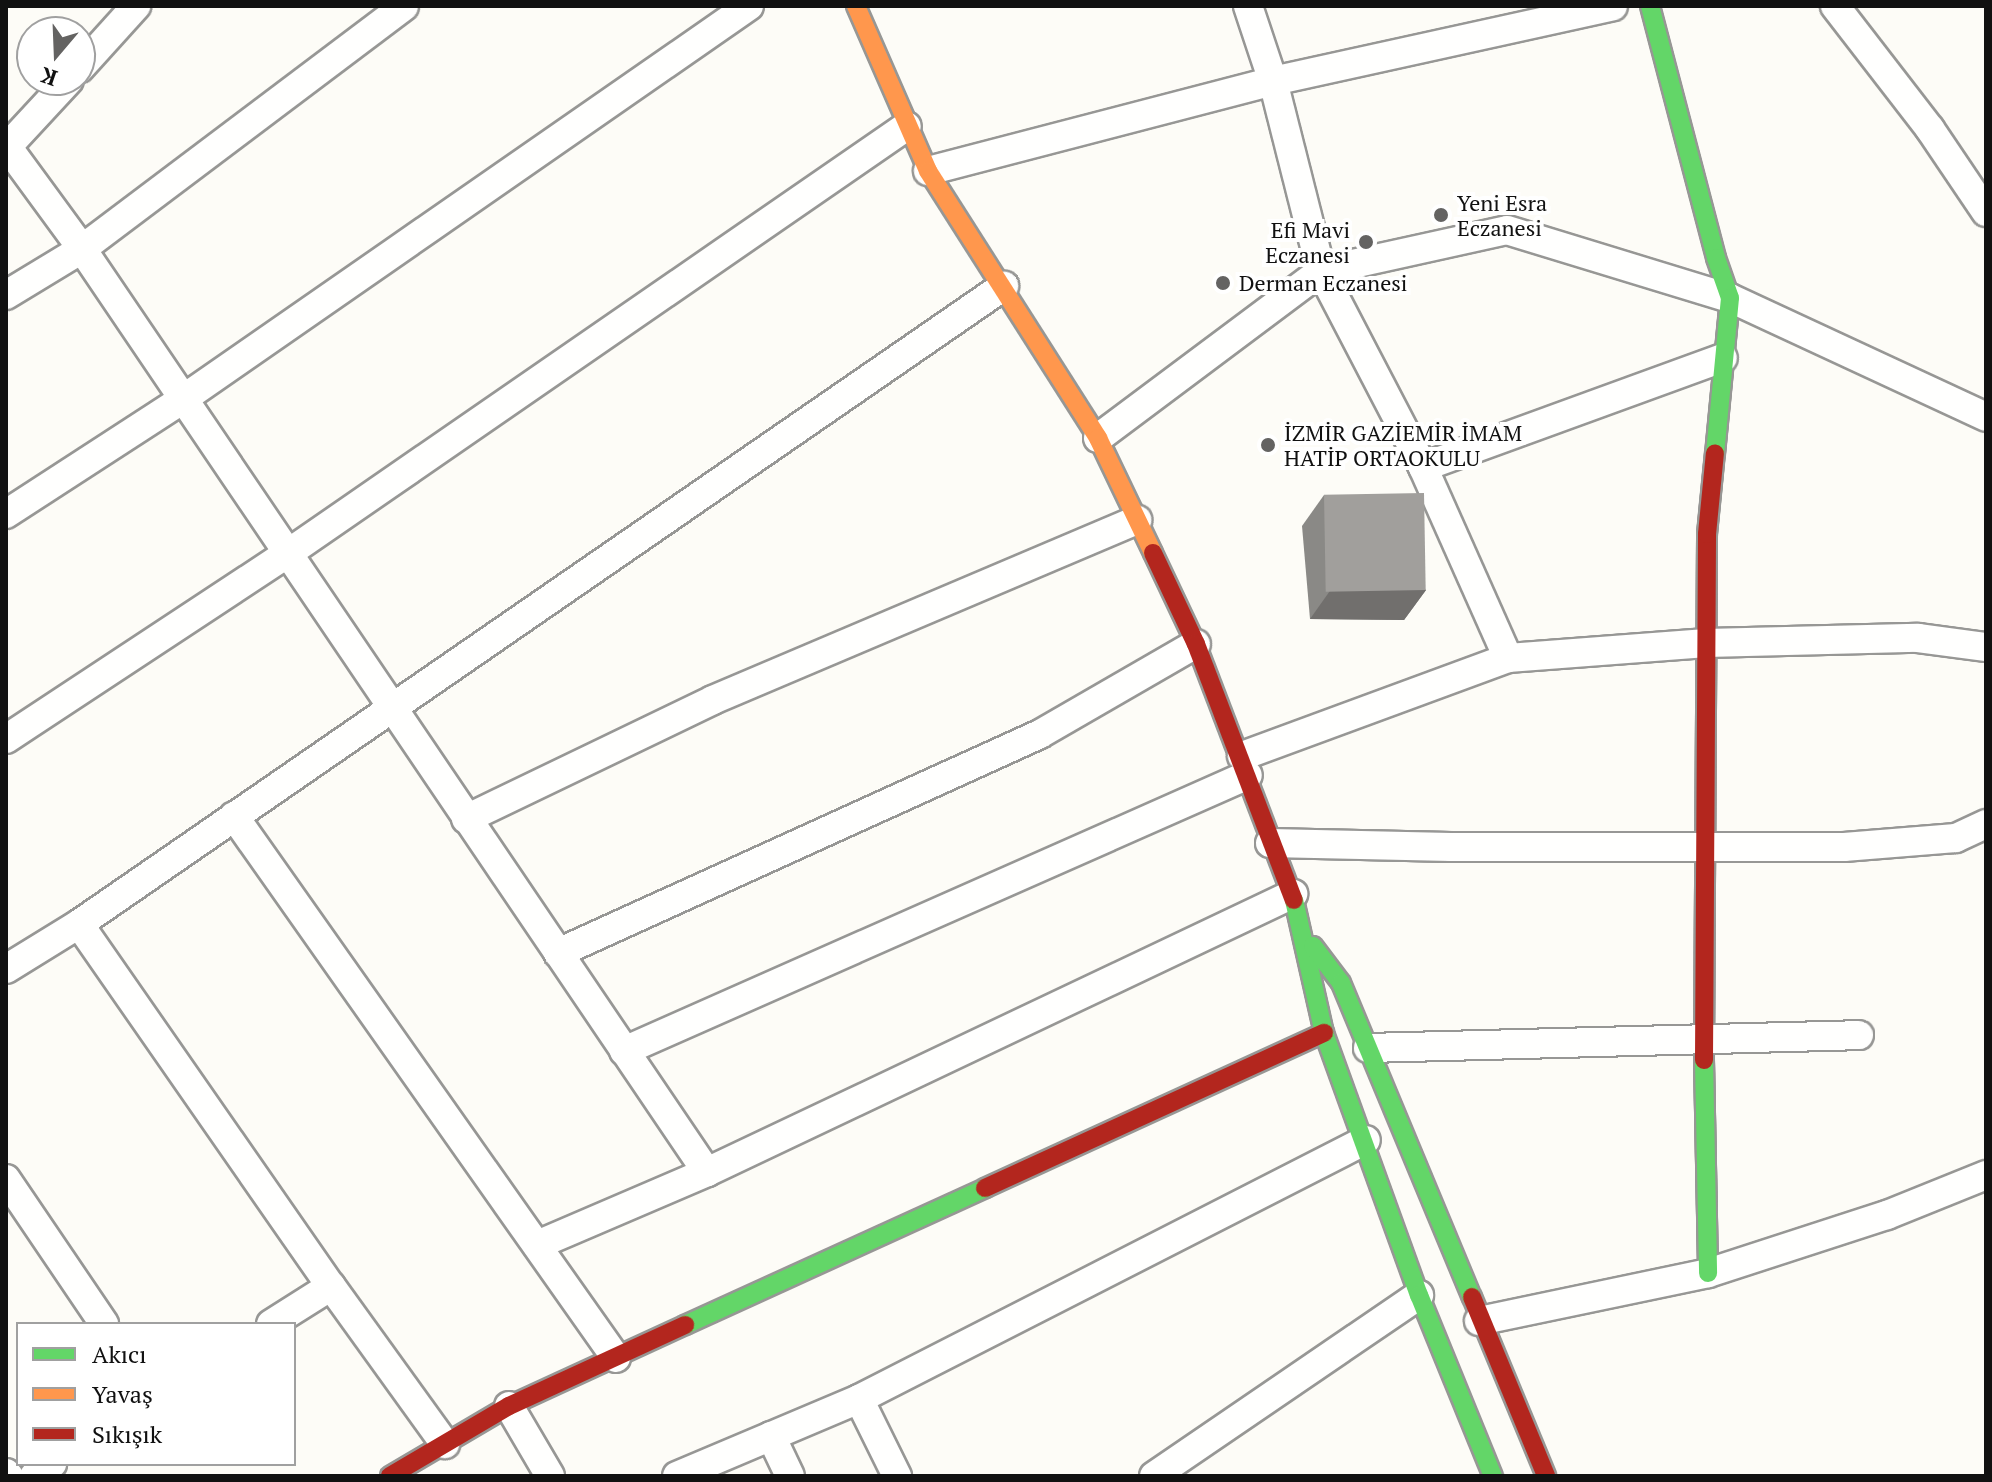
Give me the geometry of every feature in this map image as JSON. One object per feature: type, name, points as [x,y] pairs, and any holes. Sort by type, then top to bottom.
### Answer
[{"type":"street","points":[[6,295],[82,249],[404,6]]},
{"type":"street","points":[[6,514],[183,399],[749,6]]},
{"type":"street","points":[[856,6],[928,171],[1098,438],[1196,644],[1245,765],[1270,843],[1293,894],[1324,1033],[1366,1140],[1419,1295],[1493,1476]]},
{"type":"street","points":[[1248,6],[1273,81],[1321,271],[1423,467],[1508,658]]},
{"type":"street","points":[[928,171],[1273,81],[1613,6]]},
{"type":"street","points":[[1650,6],[1716,258],[1730,298],[1707,534],[1704,1040],[1708,1273]]},
{"type":"street","points":[[1835,6],[1930,129],[1986,212]]},
{"type":"street","points":[[96,48],[126,10]]},
{"type":"street","points":[[54,96],[7,146],[82,249],[707,1172]]},
{"type":"street","points":[[6,739],[287,554],[907,126]]},
{"type":"street","points":[[1098,438],[1321,271],[1507,230],[1730,298],[1986,417]]},
{"type":"street","points":[[6,969],[79,924],[1004,286]]},
{"type":"street","points":[[1423,467],[1723,358]]},
{"type":"street","points":[[466,819],[713,700],[1137,520]]},
{"type":"street","points":[[624,1051],[1245,765],[1508,658],[1706,643],[1918,638],[1986,647]]},
{"type":"street","points":[[558,953],[1040,734],[1196,644]]},
{"type":"street","points":[[234,816],[616,1358]]},
{"type":"street","points":[[1270,843],[1844,847],[1956,838],[1986,824]]},
{"type":"street","points":[[537,1245],[707,1172],[1293,894]]},
{"type":"street","points":[[79,924],[445,1444]]},
{"type":"street","points":[[1304,934],[1341,983],[1546,1476]]},
{"type":"street","points":[[390,1476],[509,1406],[1324,1033]]},
{"type":"street","points":[[1368,1048],[1859,1035]]},
{"type":"street","points":[[677,1476],[859,1399],[1366,1140]]},
{"type":"street","points":[[1479,1321],[1708,1273],[1887,1215],[1986,1175]]},
{"type":"street","points":[[6,1179],[103,1322]]},
{"type":"street","points":[[274,1322],[331,1286]]},
{"type":"street","points":[[1154,1476],[1419,1295]]},
{"type":"street","points":[[859,1399],[897,1476]]},
{"type":"street","points":[[509,1406],[550,1476]]},
{"type":"street","points":[[771,1436],[790,1476]]},
{"type":"building","points":[[1424,493],[1426,590],[1326,592],[1324,495]]},
{"type":"traffic: fast","points":[[1650,6],[1716,258],[1730,298],[1715,453]]},
{"type":"traffic: fast","points":[[1294,900],[1324,1033],[1419,1295],[1493,1476]]},
{"type":"traffic: fast","points":[[1313,946],[1341,983],[1472,1297]]},
{"type":"traffic: fast","points":[[1704,1060],[1708,1273]]},
{"type":"traffic: fast","points":[[685,1325],[985,1188]]},
{"type":"traffic: slow","points":[[856,6],[928,171],[1098,438],[1153,553]]},
{"type":"traffic: jam","points":[[1704,1060],[1707,534],[1715,453]]},
{"type":"traffic: jam","points":[[1153,553],[1196,644],[1294,900]]},
{"type":"traffic: jam","points":[[985,1188],[1324,1033]]},
{"type":"traffic: jam","points":[[1472,1297],[1546,1476]]},
{"type":"traffic: jam","points":[[390,1476],[509,1406],[685,1325]]},
{"type":"place","name":"Yeni Esra Eczanesi","points":[[1441,215]]},
{"type":"place","name":"Efi Mavi Eczanesi","points":[[1366,242]]},
{"type":"place","name":"Derman Eczanesi","points":[[1223,283]]},
{"type":"place","name":"İZMİR GAZİEMİR İMAM HATİP ORTAOKULU","points":[[1268,445]]}]
